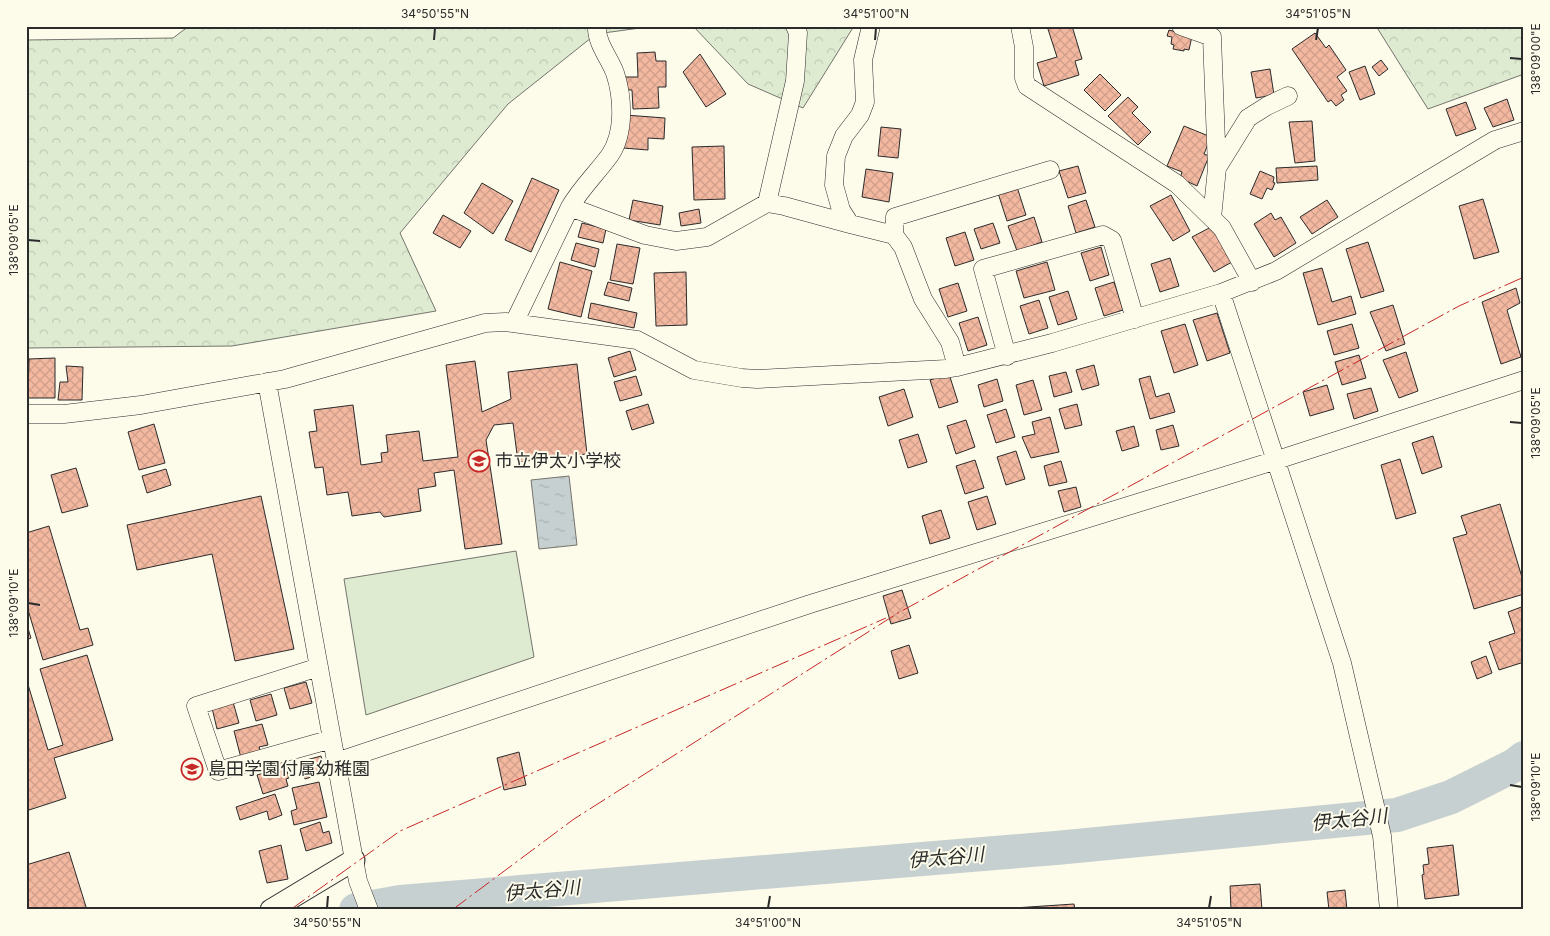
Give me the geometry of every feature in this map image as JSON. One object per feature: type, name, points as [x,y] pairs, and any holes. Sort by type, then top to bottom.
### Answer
[{"type":"street","points":[[514,323],[570,207],[580,191],[611,154],[621,126],[621,101],[615,73],[596,34],[597,26]]},
{"type":"street","points":[[767,203],[795,81],[798,33],[795,26]]},
{"type":"street","points":[[850,224],[840,210],[834,185],[836,156],[844,136],[860,115],[865,102],[863,60],[871,26]]},
{"type":"street","points":[[1020,26],[1024,47],[1024,78],[1027,86],[1177,184],[1222,228],[1252,282]]},
{"type":"street","points":[[1181,26],[1212,37],[1217,168],[1212,218]]},
{"type":"street","points":[[1217,168],[1248,118],[1288,96]]},
{"type":"street","points":[[26,414],[64,414],[114,408],[267,382],[485,323],[514,323],[637,340],[694,370],[742,378],[757,379],[957,367],[1007,356],[1135,319],[1252,282],[1276,271],[1495,140],[1524,131]]},
{"type":"street","points":[[894,235],[895,217],[1050,170]]},
{"type":"street","points":[[570,207],[645,235],[676,241],[707,237],[767,203],[894,235],[903,247],[923,299],[950,342],[957,367]]},
{"type":"street","points":[[1007,356],[983,269],[1103,235],[1112,240],[1135,319]]},
{"type":"street","points":[[1221,293],[1342,663],[1382,836],[1389,910]]},
{"type":"street","points":[[336,762],[810,604],[1277,460],[1524,380]]},
{"type":"street","points":[[267,382],[354,860],[360,889],[369,910]]},
{"type":"street","points":[[318,667],[196,706],[218,771],[332,739]]},
{"type":"street","points":[[271,910],[354,860]]},
{"type":"green space","points":[[189,26],[655,26],[596,34],[508,104],[400,233],[436,311],[232,346],[26,348],[26,40],[173,38]]},
{"type":"green space","points":[[693,26],[854,26],[803,108],[748,84]]},
{"type":"green space","points":[[1376,26],[1524,26],[1524,74],[1428,109]]},
{"type":"green space","points":[[516,551],[534,657],[366,715],[344,579]]},
{"type":"water","points":[[569,476],[577,545],[539,549],[531,480]]},
{"type":"building","points":[[1047,26],[1072,26],[1082,59],[1075,61],[1079,75],[1044,86],[1037,63],[1057,57]]},
{"type":"building","points":[[1169,30],[1192,36],[1189,50],[1173,49],[1174,45],[1171,44],[1172,37],[1167,36]]},
{"type":"building","points":[[1315,33],[1326,48],[1329,45],[1346,70],[1337,77],[1347,91],[1341,95],[1344,100],[1336,106],[1331,100],[1328,102],[1292,49]]},
{"type":"building","points":[[655,52],[656,61],[666,61],[666,87],[658,87],[659,108],[633,109],[632,90],[622,90],[622,77],[638,77],[637,53]]},
{"type":"building","points":[[700,54],[726,94],[706,107],[683,72]]},
{"type":"building","points":[[1381,60],[1388,69],[1379,76],[1372,67]]},
{"type":"building","points":[[1365,66],[1375,94],[1360,100],[1349,72]]},
{"type":"building","points":[[1270,69],[1274,95],[1256,98],[1251,72]]},
{"type":"building","points":[[1100,74],[1121,95],[1105,111],[1084,90]]},
{"type":"building","points":[[1128,97],[1138,107],[1132,113],[1151,132],[1138,145],[1108,116]]},
{"type":"building","points":[[1507,99],[1514,120],[1493,127],[1484,108]]},
{"type":"building","points":[[1466,102],[1476,129],[1456,136],[1446,109]]},
{"type":"building","points":[[625,115],[665,118],[664,139],[648,138],[648,150],[623,148]]},
{"type":"building","points":[[1312,121],[1315,161],[1295,163],[1289,122]]},
{"type":"building","points":[[1184,126],[1211,137],[1204,154],[1209,156],[1197,186],[1180,178],[1182,172],[1167,166]]},
{"type":"building","points":[[881,127],[901,129],[898,158],[878,156]]},
{"type":"building","points":[[724,146],[725,199],[694,200],[692,147]]},
{"type":"building","points":[[1078,166],[1086,193],[1068,198],[1059,171]]},
{"type":"building","points":[[1317,166],[1318,180],[1277,183],[1276,168]]},
{"type":"building","points":[[866,169],[893,173],[889,202],[862,197]]},
{"type":"building","points":[[1260,171],[1274,177],[1273,182],[1275,183],[1272,190],[1267,188],[1262,199],[1250,194]]},
{"type":"building","points":[[532,178],[559,190],[531,252],[505,240]]},
{"type":"building","points":[[482,183],[513,201],[493,234],[464,213]]},
{"type":"building","points":[[1017,187],[1026,215],[1007,221],[998,193]]},
{"type":"building","points":[[1171,195],[1190,231],[1173,241],[1150,206]]},
{"type":"building","points":[[1483,199],[1499,252],[1474,259],[1459,206]]},
{"type":"building","points":[[633,200],[663,206],[660,225],[629,220]]},
{"type":"building","points":[[1086,200],[1095,227],[1076,233],[1068,206]]},
{"type":"building","points":[[1327,200],[1338,217],[1312,234],[1300,217]]},
{"type":"building","points":[[699,209],[701,223],[681,226],[679,213]]},
{"type":"building","points":[[1271,213],[1275,220],[1281,217],[1296,243],[1274,257],[1254,224]]},
{"type":"building","points":[[443,215],[471,231],[460,248],[433,233]]},
{"type":"building","points":[[1034,217],[1042,242],[1017,251],[1008,226]]},
{"type":"building","points":[[582,223],[606,229],[603,243],[578,237]]},
{"type":"building","points":[[993,223],[1000,243],[981,249],[974,229]]},
{"type":"building","points":[[1213,226],[1232,262],[1214,272],[1192,237]]},
{"type":"building","points":[[965,232],[974,260],[955,266],[946,238]]},
{"type":"building","points":[[1368,242],[1384,291],[1361,298],[1346,249]]},
{"type":"building","points":[[576,243],[599,249],[595,267],[571,260]]},
{"type":"building","points":[[617,244],[640,248],[633,284],[610,280]]},
{"type":"building","points":[[1101,247],[1109,275],[1090,281],[1081,253]]},
{"type":"building","points":[[1170,258],[1179,286],[1160,292],[1151,264]]},
{"type":"building","points":[[560,262],[592,271],[581,317],[548,309]]},
{"type":"building","points":[[1047,262],[1055,290],[1024,298],[1016,271]]},
{"type":"building","points":[[1322,268],[1332,302],[1351,296],[1356,314],[1318,325],[1303,273]]},
{"type":"building","points":[[686,272],[687,325],[656,326],[654,273]]},
{"type":"building","points":[[608,282],[632,288],[629,301],[604,295]]},
{"type":"building","points":[[1114,282],[1123,310],[1104,316],[1095,288]]},
{"type":"building","points":[[958,283],[967,311],[948,317],[939,289]]},
{"type":"building","points":[[1516,288],[1520,303],[1507,310],[1521,357],[1501,364],[1482,302]]},
{"type":"building","points":[[1068,291],[1077,319],[1058,325],[1049,297]]},
{"type":"building","points":[[1039,300],[1048,328],[1029,334],[1020,306]]},
{"type":"building","points":[[591,303],[637,313],[634,328],[588,318]]},
{"type":"building","points":[[1393,305],[1405,344],[1386,351],[1370,312]]},
{"type":"building","points":[[1217,313],[1230,353],[1207,361],[1193,320]]},
{"type":"building","points":[[978,317],[987,345],[968,351],[959,323]]},
{"type":"building","points":[[1185,324],[1198,365],[1174,373],[1161,331]]},
{"type":"building","points":[[1352,324],[1359,348],[1334,355],[1327,331]]},
{"type":"building","points":[[630,351],[636,370],[614,377],[608,358]]},
{"type":"building","points":[[1406,352],[1418,391],[1399,398],[1383,360]]},
{"type":"building","points":[[1359,355],[1366,378],[1342,385],[1335,362]]},
{"type":"building","points":[[55,358],[55,398],[28,398],[29,359]]},
{"type":"building","points":[[475,361],[482,412],[511,399],[508,372],[577,364],[587,454],[518,462],[513,423],[494,425],[486,440],[502,544],[465,549],[454,470],[434,473],[436,486],[418,489],[421,511],[384,517],[380,512],[352,516],[348,492],[327,495],[323,467],[315,468],[309,432],[317,431],[314,410],[353,405],[361,465],[382,462],[381,453],[388,452],[386,435],[419,431],[423,461],[458,457],[446,365]]},
{"type":"building","points":[[1094,365],[1099,385],[1082,390],[1076,370]]},
{"type":"building","points":[[66,366],[83,367],[82,400],[58,400],[60,382],[68,382]]},
{"type":"building","points":[[1066,372],[1072,392],[1054,397],[1049,376]]},
{"type":"building","points":[[949,374],[958,402],[939,408],[930,380]]},
{"type":"building","points":[[636,376],[642,395],[620,401],[614,382]]},
{"type":"building","points":[[1150,376],[1156,397],[1169,393],[1175,412],[1150,419],[1139,379]]},
{"type":"building","points":[[997,379],[1003,401],[984,407],[978,385]]},
{"type":"building","points":[[1033,380],[1042,410],[1024,415],[1016,385]]},
{"type":"building","points":[[1327,385],[1334,409],[1310,416],[1303,392]]},
{"type":"building","points":[[1371,388],[1378,411],[1354,419],[1347,394]]},
{"type":"building","points":[[904,389],[913,417],[888,426],[879,397]]},
{"type":"building","points":[[648,404],[654,423],[632,430],[626,411]]},
{"type":"building","points":[[1077,404],[1082,425],[1065,429],[1059,409]]},
{"type":"building","points":[[1006,409],[1015,437],[996,443],[987,415]]},
{"type":"building","points":[[1050,417],[1059,452],[1031,458],[1022,437],[1035,434],[1032,422]]},
{"type":"building","points":[[966,420],[975,447],[956,454],[947,426]]},
{"type":"building","points":[[154,424],[165,463],[139,470],[128,432]]},
{"type":"building","points":[[1173,425],[1179,446],[1161,450],[1156,430]]},
{"type":"building","points":[[1134,426],[1139,446],[1122,451],[1116,431]]},
{"type":"building","points":[[918,434],[927,462],[908,468],[899,440]]},
{"type":"building","points":[[1433,436],[1442,467],[1422,474],[1412,443]]},
{"type":"building","points":[[1016,451],[1025,479],[1006,485],[997,457]]},
{"type":"building","points":[[1400,459],[1416,513],[1396,519],[1381,465]]},
{"type":"building","points":[[975,460],[984,488],[965,494],[956,466]]},
{"type":"building","points":[[1061,461],[1067,482],[1049,486],[1044,466]]},
{"type":"building","points":[[76,468],[88,506],[62,513],[51,475]]},
{"type":"building","points":[[166,469],[171,485],[147,493],[142,476]]},
{"type":"building","points":[[1076,487],[1081,507],[1064,512],[1058,491]]},
{"type":"building","points":[[261,496],[294,649],[235,661],[212,554],[137,570],[127,525]]},
{"type":"building","points":[[987,496],[996,524],[977,530],[968,502]]},
{"type":"building","points":[[1500,504],[1524,584],[1524,594],[1474,609],[1453,538],[1467,534],[1461,516]]},
{"type":"building","points":[[941,510],[950,538],[930,544],[922,516]]},
{"type":"building","points":[[49,526],[80,630],[88,628],[93,645],[43,660],[26,603],[26,533]]},
{"type":"building","points":[[902,590],[911,618],[891,624],[883,596]]},
{"type":"building","points":[[1524,606],[1524,662],[1499,670],[1489,642],[1515,633],[1508,612]]},
{"type":"building","points":[[26,622],[31,638],[26,640]]},
{"type":"building","points":[[909,645],[918,673],[899,679],[891,651]]},
{"type":"building","points":[[87,655],[113,740],[54,758],[66,798],[26,811],[26,678],[48,750],[63,745],[40,669]]},
{"type":"building","points":[[1486,656],[1492,673],[1477,679],[1471,662]]},
{"type":"building","points":[[306,682],[312,703],[290,709],[284,688]]},
{"type":"building","points":[[271,694],[277,715],[256,721],[250,700]]},
{"type":"building","points":[[233,702],[239,723],[217,729],[212,708]]},
{"type":"building","points":[[262,724],[268,745],[259,747],[261,753],[241,758],[234,731]]},
{"type":"building","points":[[519,752],[526,785],[504,790],[497,758]]},
{"type":"building","points":[[321,756],[326,772],[305,779],[299,762]]},
{"type":"building","points":[[284,761],[289,778],[286,779],[288,786],[263,794],[257,775],[274,770],[272,765]]},
{"type":"building","points":[[319,782],[327,817],[294,825],[291,811],[297,809],[292,788]]},
{"type":"building","points":[[275,794],[282,815],[269,820],[267,811],[240,820],[236,807]]},
{"type":"building","points":[[320,822],[323,833],[329,831],[332,843],[306,851],[300,829]]},
{"type":"building","points":[[281,845],[288,879],[267,883],[259,851]]},
{"type":"building","points":[[1453,845],[1459,895],[1425,899],[1422,875],[1424,874],[1423,865],[1429,864],[1427,848]]},
{"type":"building","points":[[69,852],[87,910],[26,910],[26,865]]},
{"type":"building","points":[[1260,884],[1262,910],[1231,910],[1230,886]]},
{"type":"building","points":[[1345,890],[1347,910],[1329,910],[1327,892]]},
{"type":"building","points":[[1074,904],[1075,910],[1014,910],[1014,908]]},
{"type":"waterway","name":"伊太谷川","points":[[356,910],[400,902],[1056,848],[1397,815],[1451,797],[1515,765],[1524,758]]},
{"type":"power","points":[[452,910],[574,819],[898,613],[1459,306],[1524,277]]},
{"type":"power","points":[[290,910],[400,831],[886,618]]},
{"type":"place","name":"市立伊太小学校","points":[[479,461]]},
{"type":"place","name":"島田学園付属幼稚園","points":[[192,769]]}]
